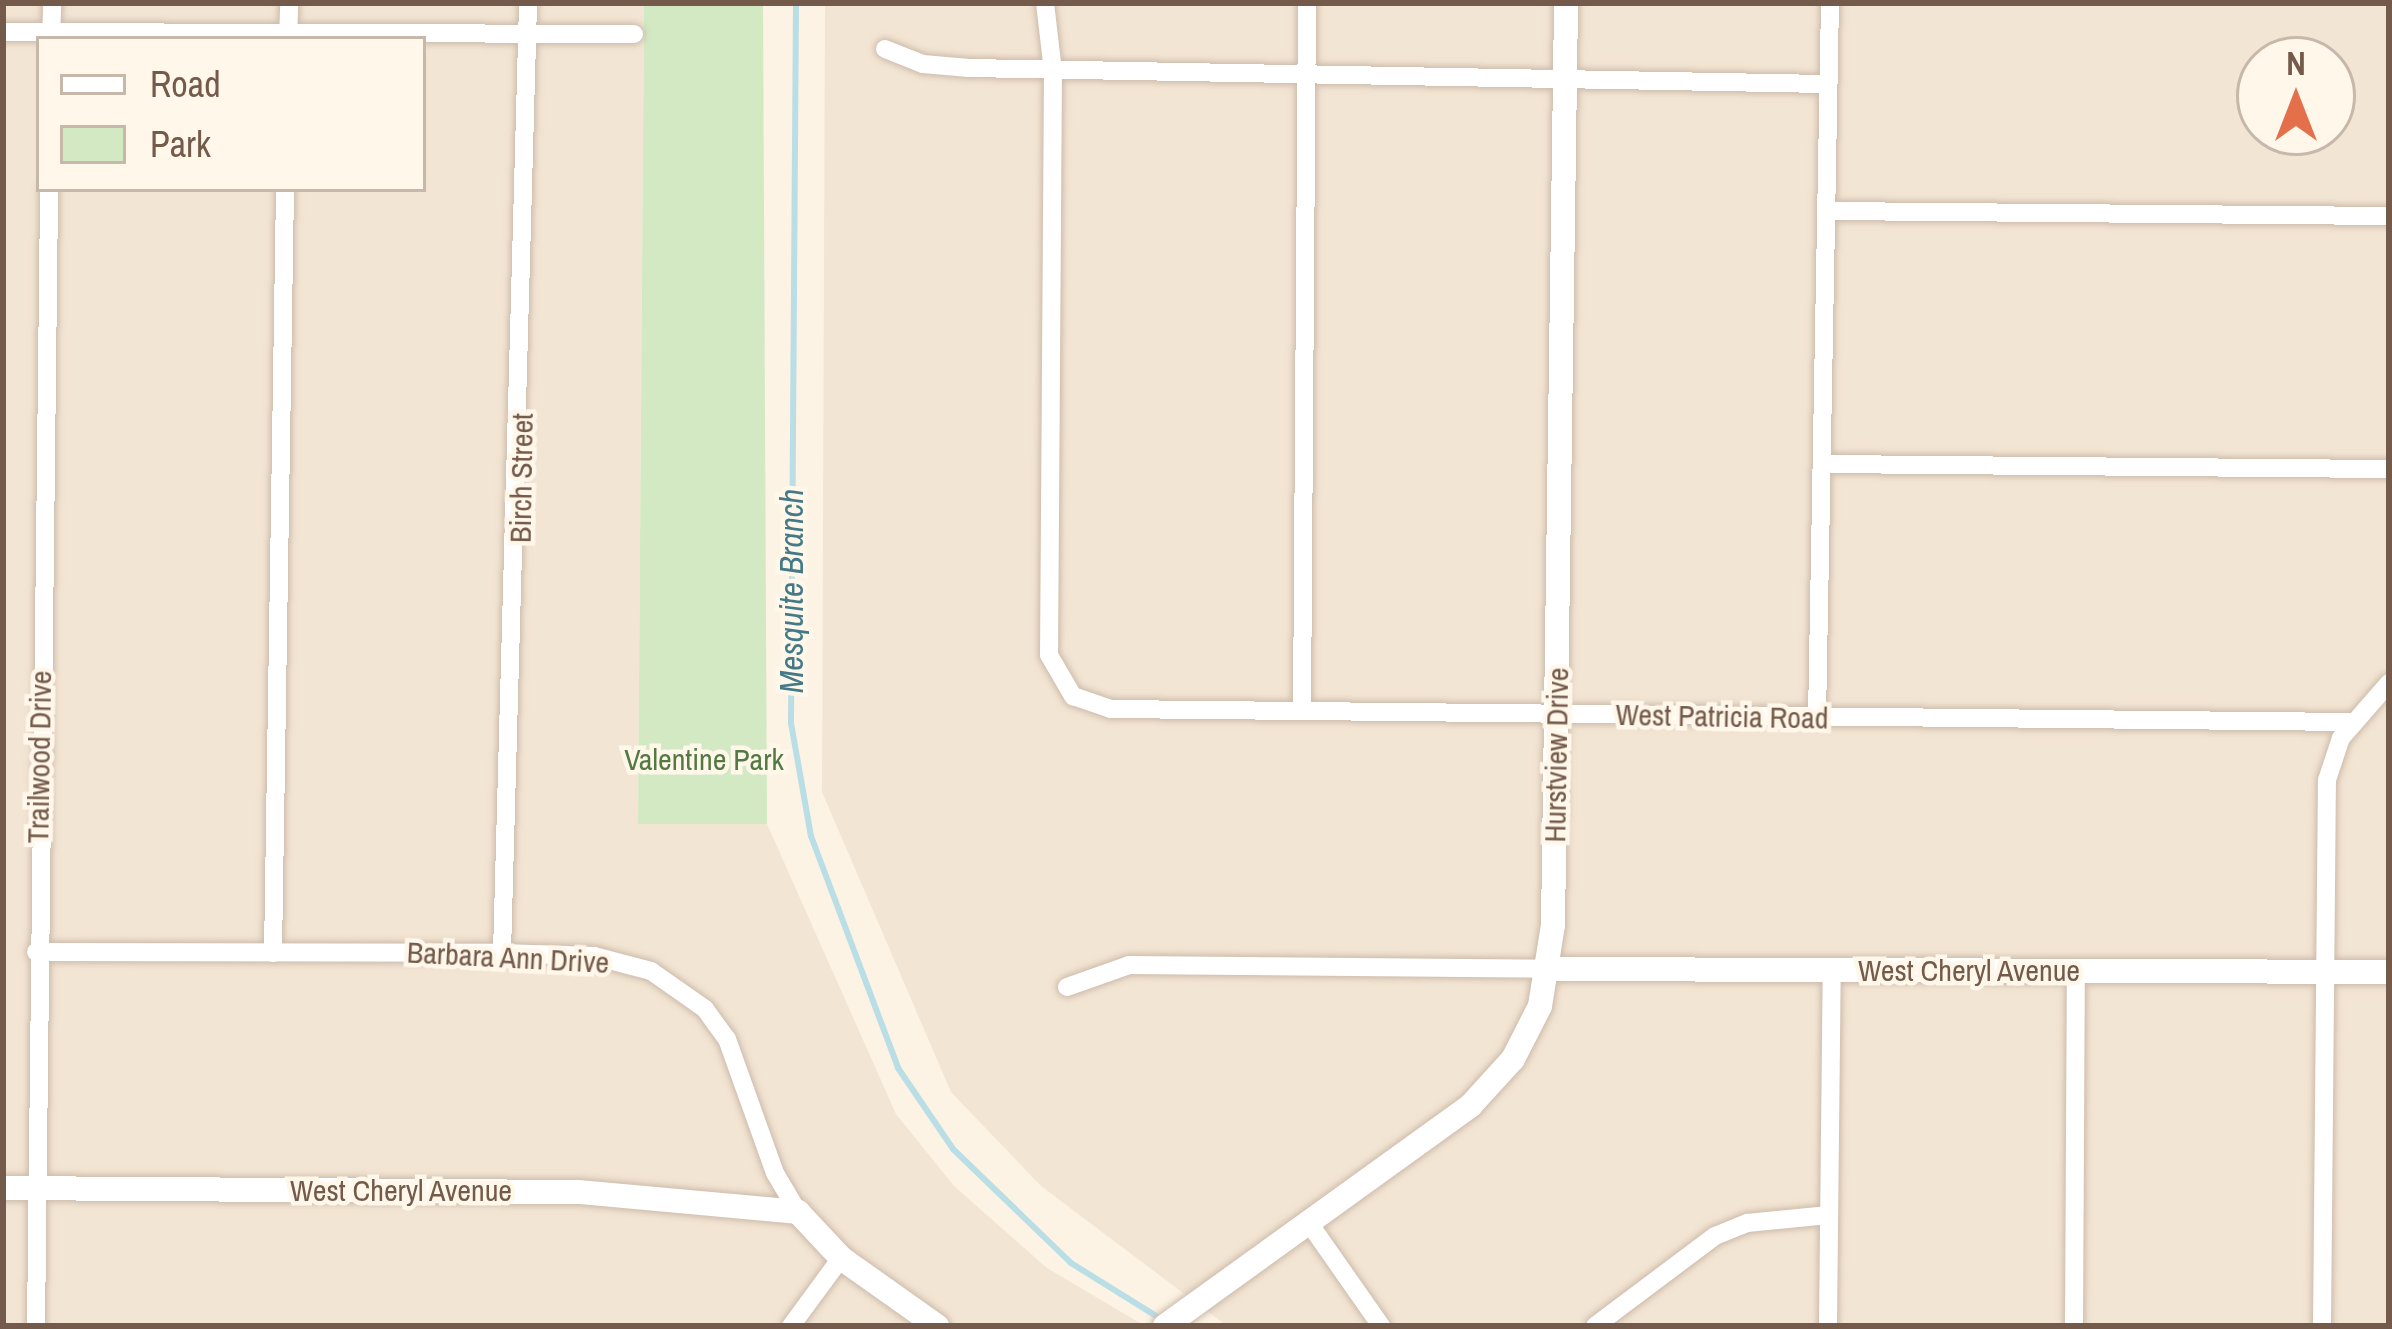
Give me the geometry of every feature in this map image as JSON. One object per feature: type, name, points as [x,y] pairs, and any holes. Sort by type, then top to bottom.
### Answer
[{"type":"street","points":[[52,3],[52,36]]},
{"type":"street","points":[[288,36],[289,3]]},
{"type":"street","name":"Birch Street","points":[[502,953],[528,3]]},
{"type":"street","points":[[1045,3],[1054,70]]},
{"type":"street","points":[[1302,711],[1312,74],[1307,3]]},
{"type":"street","name":"Hurstview Drive","points":[[1174,1319],[1493,1084],[1540,1006],[1550,969],[1558,714],[1566,3]]},
{"type":"street","points":[[1817,718],[1830,3]]},
{"type":"street","points":[[3,32],[52,36],[634,34]]},
{"type":"street","points":[[885,49],[923,64],[1054,70],[1828,84]]},
{"type":"street","name":"West Patricia Road","points":[[1054,70],[1049,655],[1073,696],[1091,705],[1302,711],[2353,722]]},
{"type":"street","name":"Trailwood Drive","points":[[36,1326],[36,952],[49,192]]},
{"type":"street","points":[[273,953],[285,192]]},
{"type":"street","points":[[1827,211],[2389,216]]},
{"type":"street","points":[[1822,464],[2389,469]]},
{"type":"street","points":[[2322,1326],[2327,780],[2353,722],[2389,683]]},
{"type":"street","name":"Barbara Ann Drive","points":[[36,952],[502,953],[626,963],[676,985],[705,1009],[748,1083],[775,1173],[798,1212],[842,1258],[937,1326]]},
{"type":"street","points":[[1067,987],[1129,964],[1550,969]]},
{"type":"street","name":"West Cheryl Avenue","points":[[1550,969],[2389,972]]},
{"type":"street","points":[[1828,1326],[1832,969]]},
{"type":"street","points":[[2074,1326],[2076,970]]},
{"type":"street","name":"West Cheryl Avenue","points":[[3,1188],[37,1193],[579,1192],[798,1212]]},
{"type":"street","points":[[1594,1326],[1715,1236],[1766,1219],[1829,1215]]},
{"type":"street","points":[[1309,1223],[1381,1326]]},
{"type":"street","points":[[791,1326],[842,1258]]},
{"type":"shaded area","points":[[3,3],[644,3],[638,823],[767,824],[896,1114],[954,1186],[1047,1268],[1145,1326],[3,1326]]},
{"type":"shaded area","points":[[825,3],[2389,3],[2389,1326],[1227,1326],[1041,1186],[951,1092],[822,792]]},
{"type":"green space","name":"Valentine Park","points":[[644,3],[763,3],[767,824],[638,824]]},
{"type":"waterway","name":"Mesquite Branch","points":[[796,3],[791,723],[811,836],[898,1068],[953,1149],[1071,1263],[1164,1321]]}]
